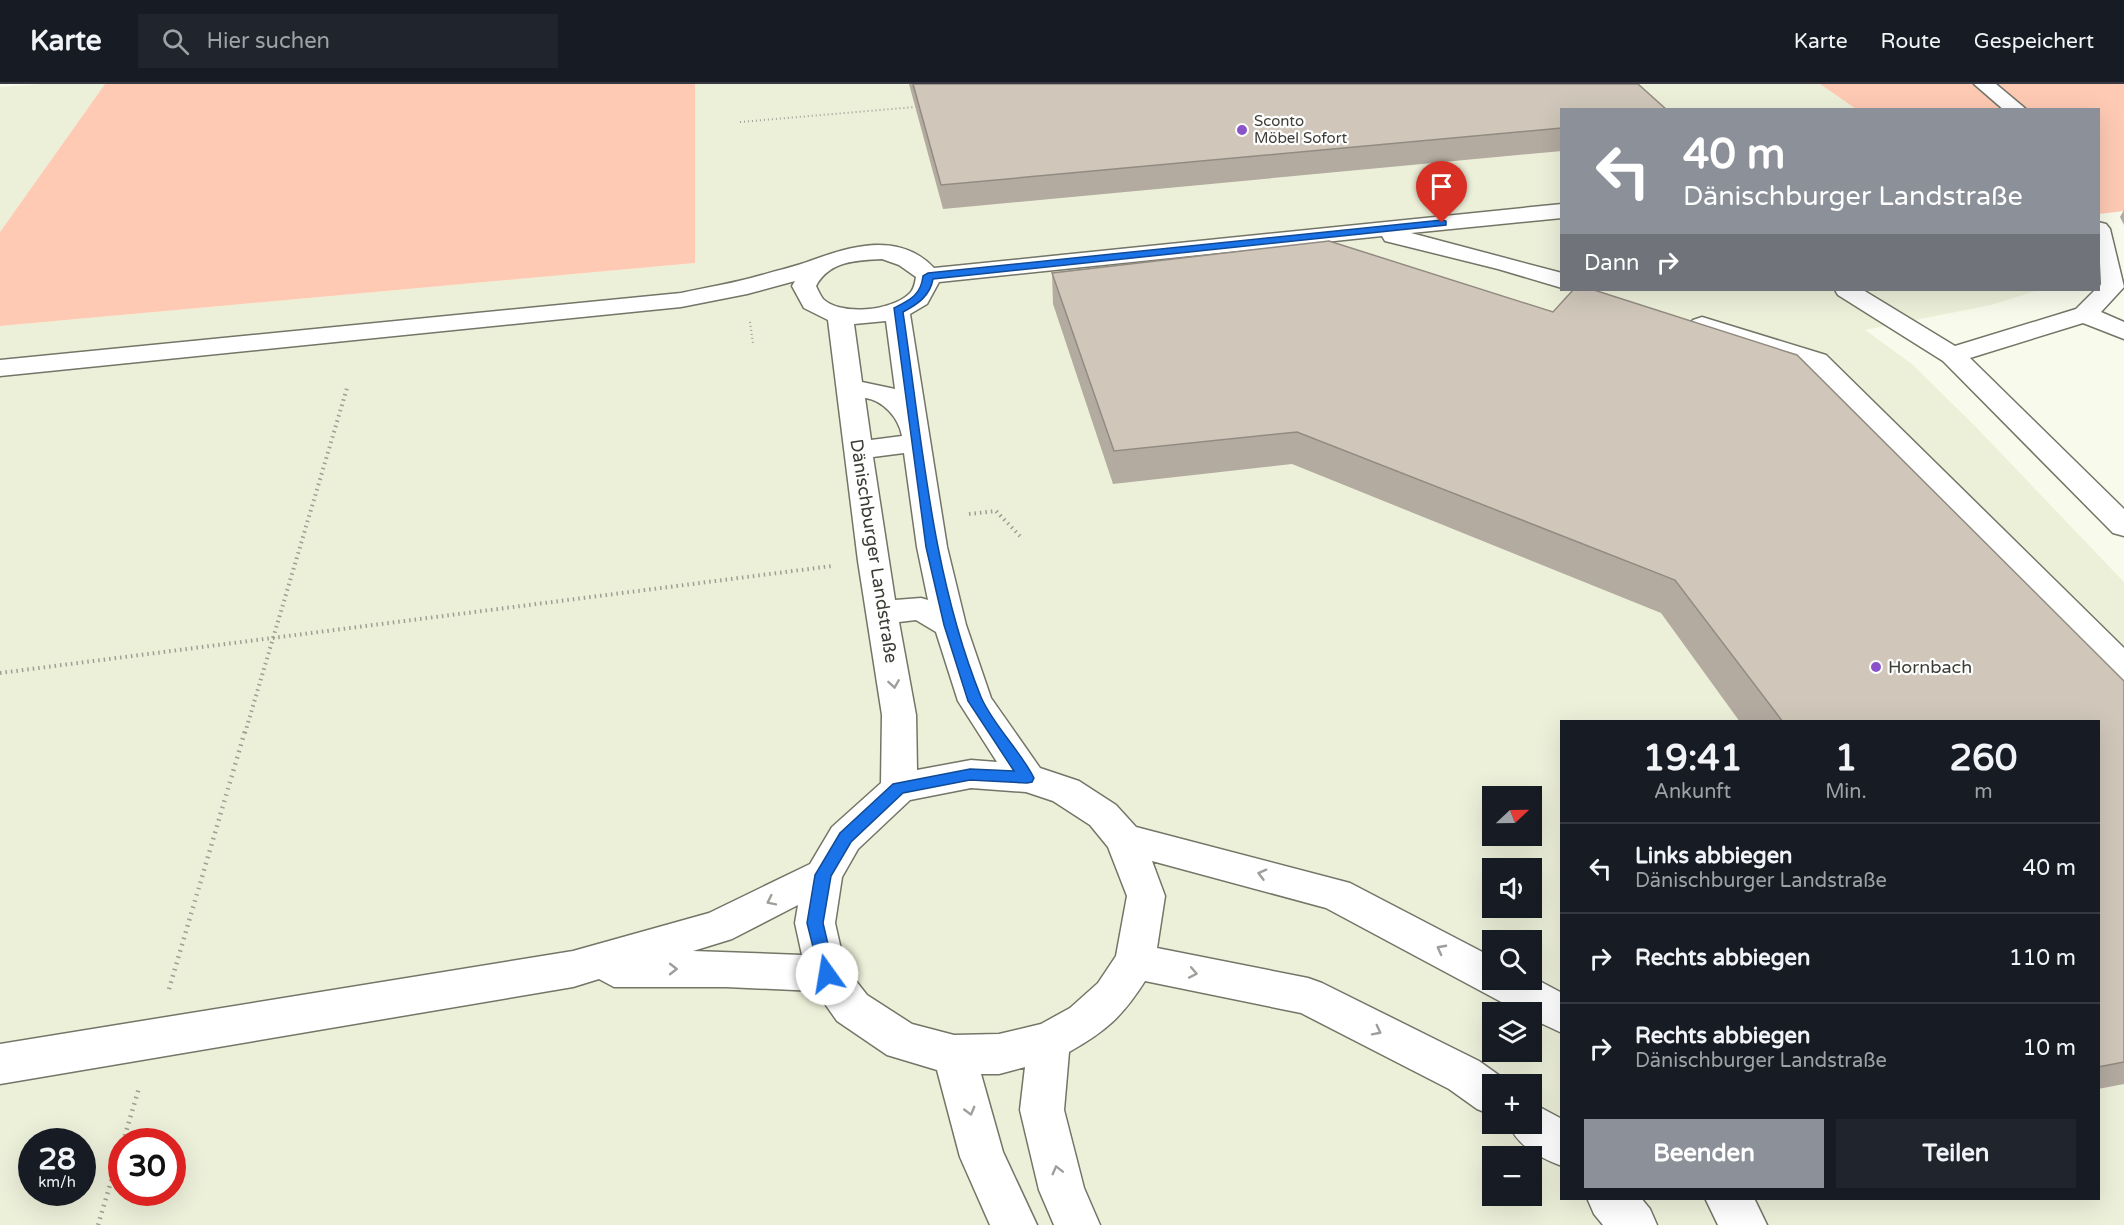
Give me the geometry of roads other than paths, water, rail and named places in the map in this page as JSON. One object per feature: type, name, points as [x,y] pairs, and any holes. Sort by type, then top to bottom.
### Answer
[{"type":"street","points":[[1984,84],[2014,108]]},
{"type":"street","points":[[928,276],[1560,211]]},
{"type":"street","points":[[1371,230],[1506,264],[1560,280]]},
{"type":"street","points":[[1952,355],[2085,314],[2113,285],[2100,237]]},
{"type":"street","points":[[681,300],[794,302],[840,314],[872,316],[897,311],[916,301],[927,288],[928,276],[918,264],[902,256],[882,252],[832,258],[808,277],[794,302]]},
{"type":"street","points":[[0,368],[681,300],[747,287],[819,266]]},
{"type":"street","points":[[1849,291],[1952,355],[2124,526]]},
{"type":"street","points":[[897,311],[927,518],[950,625],[975,701],[1027,778]]},
{"type":"street","name":"Dänischburger Landstraße","points":[[840,314],[873,561],[899,715],[899,788]]},
{"type":"street","points":[[2085,314],[2124,331]]},
{"type":"street","points":[[1680,318],[1817,361],[2124,668]]},
{"type":"street","points":[[850,390],[872,389],[894,398],[915,434]]},
{"type":"street","points":[[858,450],[915,434]]},
{"type":"street","points":[[882,612],[921,609],[950,625]]},
{"type":"street","points":[[970,774],[1027,778],[1066,791],[1103,815],[1124,838],[1146,896],[1135,961],[1112,996],[1085,1021],[1049,1041],[999,1054],[954,1055],[902,1041],[852,1008],[827,974],[815,923],[823,875],[845,838],[899,788],[970,774]]},
{"type":"street","points":[[1124,838],[1336,894],[1482,972]]},
{"type":"street","points":[[0,1064],[573,969],[718,927],[823,875]]},
{"type":"street","points":[[1135,961],[1308,996],[1464,1075],[1482,1088]]},
{"type":"street","points":[[573,969],[726,969],[827,974]]},
{"type":"street","points":[[1517,990],[1560,1013]]},
{"type":"street","points":[[1049,1041],[1042,1110],[1062,1190],[1077,1225]]},
{"type":"street","points":[[954,1055],[982,1157],[1014,1225]]},
{"type":"street","points":[[1542,1131],[1560,1144]]},
{"type":"street","points":[[1612,1200],[1634,1225]]},
{"type":"street","points":[[1729,1200],[1744,1225]]},
{"type":"place","name":"Sconto Möbel Sofort","points":[[1242,130]]},
{"type":"place","name":"Hornbach","points":[[1876,667]]}]
